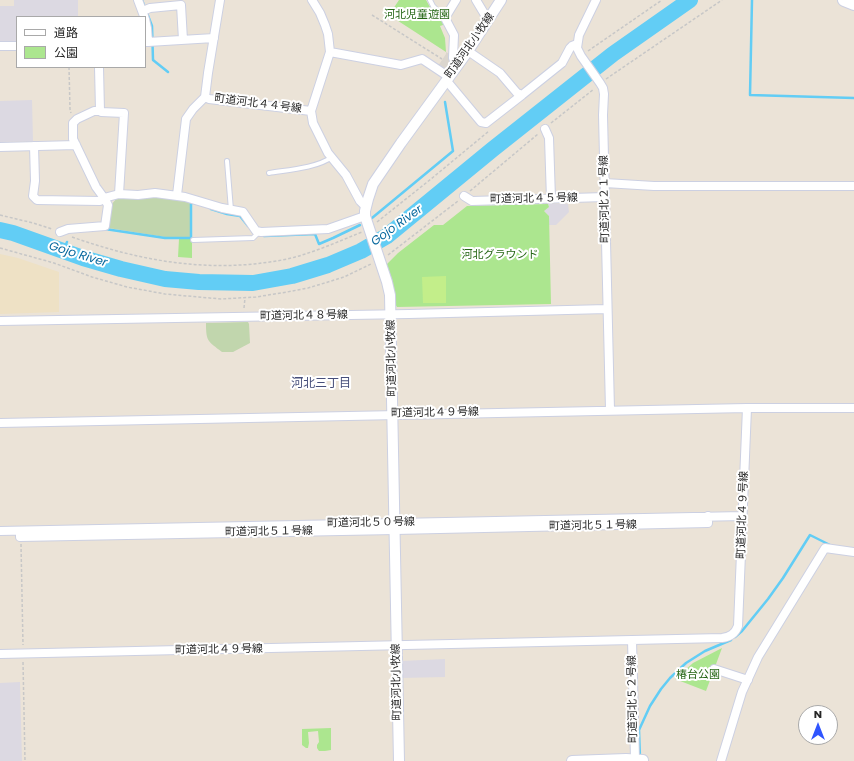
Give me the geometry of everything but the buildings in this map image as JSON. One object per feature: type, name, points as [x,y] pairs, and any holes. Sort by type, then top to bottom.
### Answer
[{"type":"main road","points":[[844,0],[854,4]]},
{"type":"street","points":[[138,0],[144,16]]},
{"type":"street","points":[[177,195],[186,119],[193,109],[205,97],[220,0]]},
{"type":"street","points":[[34,146],[35,181],[33,196],[37,200],[100,201],[104,198],[120,194],[138,195],[155,193],[177,195],[230,210],[243,212],[256,231],[259,232],[328,229],[366,211],[346,175],[328,153],[313,123],[311,111],[330,52],[325,24],[312,0]]},
{"type":"street","points":[[456,0],[445,18],[454,35],[453,58],[457,66]]},
{"type":"street","points":[[476,0],[488,20]]},
{"type":"street","name":"町道河北小牧線","points":[[399,761],[391,314],[389,290],[369,227],[366,211],[373,184],[468,51],[501,0]]},
{"type":"street","points":[[330,52],[401,64],[424,59],[448,78],[480,122],[486,123],[562,63],[570,48],[577,44],[579,35],[594,1]]},
{"type":"street","points":[[144,16],[150,8],[181,5],[183,40]]},
{"type":"street","points":[[146,24],[147,42],[214,38]]},
{"type":"street","name":"町道河北２１号線","points":[[577,44],[577,50],[600,83],[604,94],[603,115],[610,410]]},
{"type":"street","points":[[0,46],[16,46]]},
{"type":"street","points":[[468,51],[500,73],[517,93],[522,95]]},
{"type":"street","points":[[99,68],[100,111]]},
{"type":"street","name":"町道河北４４号線","points":[[205,97],[209,99],[311,111]]},
{"type":"street","points":[[60,232],[68,229],[105,226],[108,205],[96,188],[73,139],[73,123],[77,119],[94,111],[124,113],[120,194]]},
{"type":"street","points":[[545,129],[549,138],[551,199]]},
{"type":"street","points":[[0,146],[76,145]]},
{"type":"street","points":[[605,182],[654,186],[854,186]]},
{"type":"street","name":"町道河北４５号線","points":[[464,196],[472,201],[605,197]]},
{"type":"street","name":"町道河北４８号線","points":[[0,321],[607,309]]},
{"type":"street","points":[[747,408],[854,408]]},
{"type":"street","name":"町道河北４９号線","points":[[0,423],[747,408],[738,626],[733,634],[728,637],[397,646],[0,654]]},
{"type":"street","name":"町道河北５０号線","points":[[0,531],[395,526],[743,516]]},
{"type":"street","points":[[721,761],[742,692],[758,657],[826,548],[854,552]]},
{"type":"street","name":"町道河北５２号線","points":[[632,640],[642,760]]},
{"type":"street","points":[[714,670],[748,680]]},
{"type":"street","points":[[572,761],[642,760]]},
{"type":"lane","points":[[430,0],[433,6],[445,18]]},
{"type":"lane","points":[[269,173],[311,166],[326,162],[332,157]]},
{"type":"lane","points":[[227,161],[230,210]]},
{"type":"lane","points":[[193,240],[253,238],[259,232]]},
{"type":"path","points":[[372,15],[442,60]]},
{"type":"path","points":[[69,68],[70,109],[74,122]]},
{"type":"path","points":[[244,298],[244,317]]},
{"type":"shaded area","points":[[14,0],[78,0],[78,16],[16,16],[16,42],[0,42],[0,6],[14,6]]},
{"type":"shaded area","points":[[446,52],[451,55],[450,68],[447,73],[438,66]]},
{"type":"shaded area","points":[[32,100],[33,141],[0,142],[0,101]]},
{"type":"shaded area","points":[[548,204],[568,204],[569,212],[556,225],[549,225],[549,216],[544,211],[549,207]]},
{"type":"shaded area","points":[[0,254],[18,258],[59,272],[59,312],[0,314]]},
{"type":"shaded area","points":[[445,659],[445,677],[401,678],[401,661]]},
{"type":"shaded area","points":[[20,682],[22,761],[0,761],[0,683]]},
{"type":"green space","name":"河北児童遊園","points":[[399,0],[426,0],[430,7],[445,21],[446,24],[440,26],[445,38],[446,52],[389,15]]},
{"type":"green space","points":[[154,195],[190,201],[190,237],[165,237],[108,228],[111,205],[117,198]]},
{"type":"green space","name":"河北グラウンド","points":[[548,204],[549,207],[544,211],[549,216],[551,304],[397,307],[386,265],[398,253],[434,225],[443,225],[467,206]]},
{"type":"green space","points":[[179,239],[192,239],[192,258],[178,257]]},
{"type":"green space","points":[[446,276],[446,303],[423,303],[422,277]]},
{"type":"green space","points":[[248,322],[250,343],[233,352],[222,352],[207,338],[206,323]]},
{"type":"green space","name":"椿台公園","points":[[722,648],[706,691],[675,679],[693,663]]},
{"type":"green space","points":[[331,728],[331,750],[319,751],[317,748],[319,742],[318,731],[308,732],[308,748],[302,745],[302,729]]},
{"type":"waterway","points":[[142,0],[152,26],[153,60],[168,72]]},
{"type":"waterway","name":"Gojo River","points":[[0,230],[13,233],[83,258],[121,269],[165,279],[199,282],[253,283],[292,276],[328,265],[361,251],[387,236],[493,149],[613,54],[690,0]]},
{"type":"waterway","points":[[752,0],[750,95],[854,98]]},
{"type":"waterway","points":[[372,218],[453,151],[445,102]]},
{"type":"waterway","points":[[105,229],[165,238],[191,238],[191,203],[193,203]]},
{"type":"waterway","points":[[211,209],[240,216],[248,226]]},
{"type":"waterway","points":[[264,236],[315,234],[319,244],[360,225]]},
{"type":"waterway","points":[[63,251],[67,242]]},
{"type":"waterway","points":[[735,637],[742,631],[768,599],[810,535],[830,545]]},
{"type":"waterway","points":[[640,758],[639,730],[650,706],[661,689],[686,663],[705,651],[731,640]]},
{"type":"district","name":"河北三丁目","points":[[321,384]]}]
